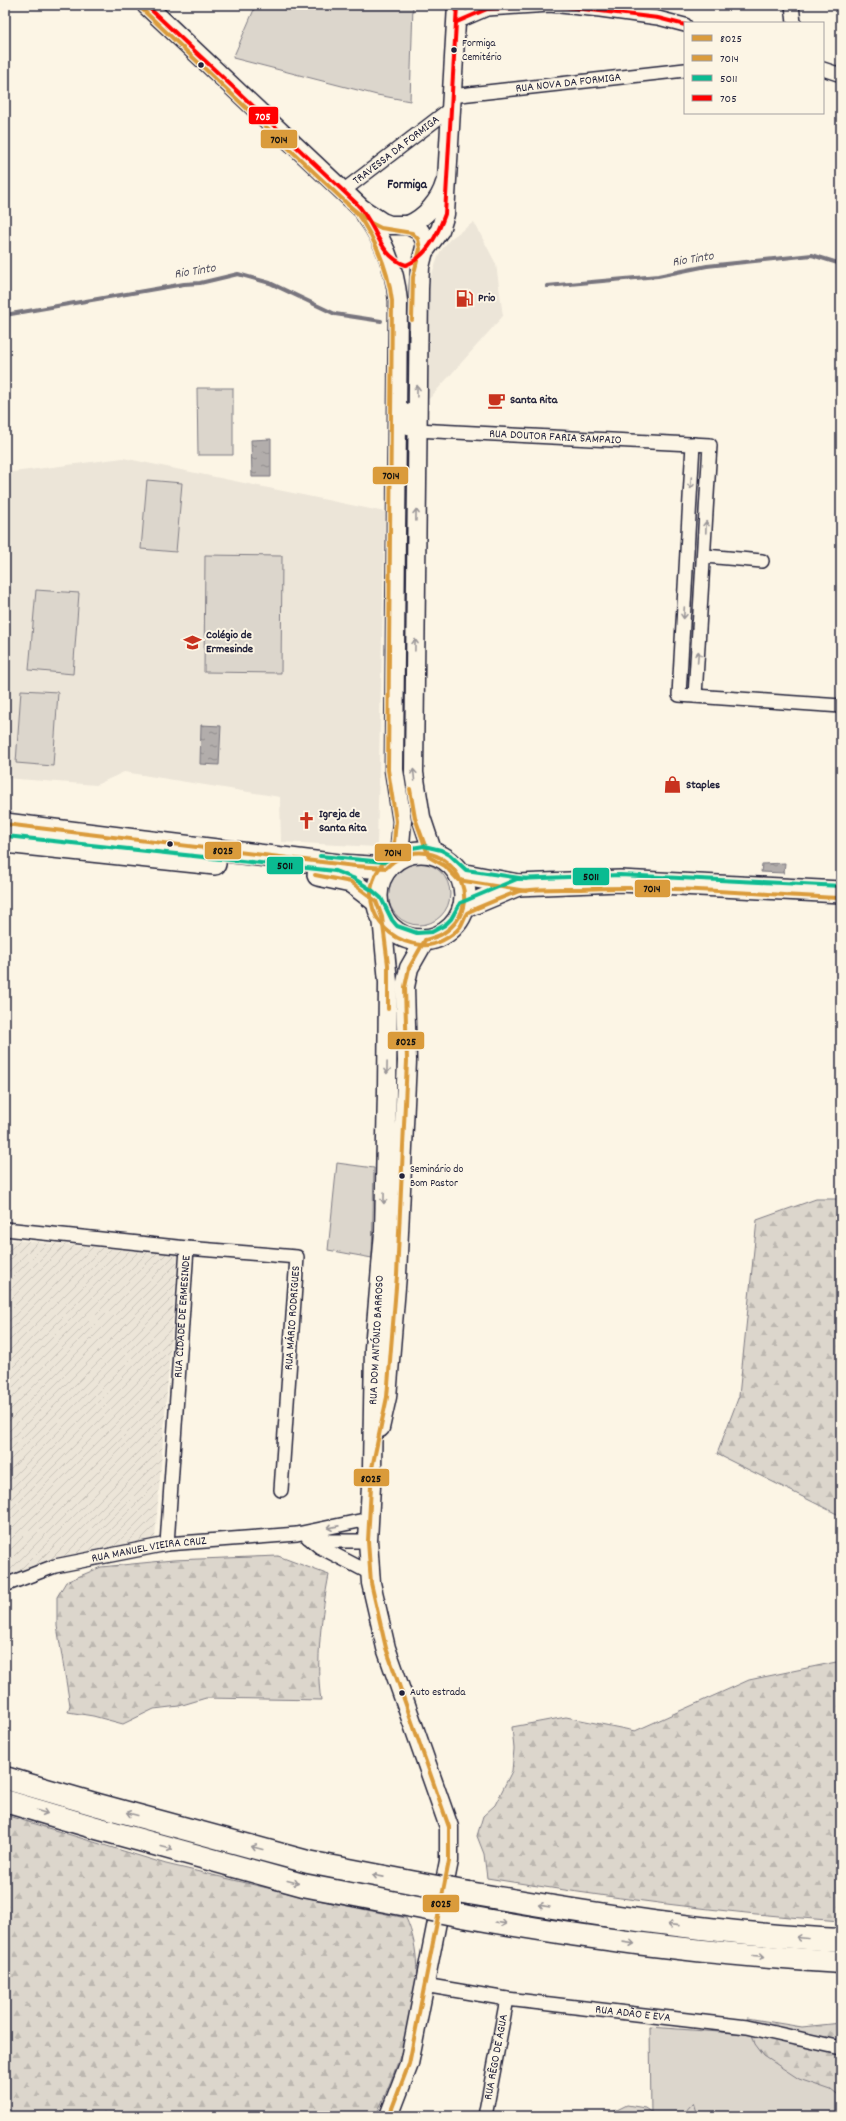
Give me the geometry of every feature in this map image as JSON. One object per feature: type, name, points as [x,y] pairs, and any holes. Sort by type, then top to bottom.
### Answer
[{"type":"highway","points":[[5,1778],[308,1862],[416,1884],[667,1924],[806,1939],[841,1940]]},
{"type":"highway","points":[[5,1801],[302,1885],[554,1933],[667,1948],[841,1962]]},
{"type":"main road","points":[[146,5],[361,208],[382,222],[405,225],[420,231],[424,236],[425,252],[419,277],[416,430],[414,773],[421,817],[433,853]]},
{"type":"main road","points":[[361,208],[370,220],[388,255],[400,265],[407,265],[419,260],[440,230],[445,214],[457,14]]},
{"type":"main road","points":[[379,909],[378,883],[392,862],[402,821],[394,770],[396,386],[398,301],[394,275],[385,245],[390,232],[416,222],[429,210],[438,199],[447,174]]},
{"type":"main road","points":[[5,824],[339,865],[392,862],[416,852],[433,853],[448,861],[460,874],[465,891],[464,908],[456,924],[442,935],[426,940],[408,938],[393,930],[379,909],[351,882],[334,877],[5,842]]},
{"type":"main road","points":[[460,874],[518,886],[620,881],[841,892]]},
{"type":"main road","points":[[464,908],[518,886]]},
{"type":"main road","name":"RUA DOM ANTÓNIO BARROSO","points":[[372,1468],[374,1348],[384,1232],[387,1090],[388,982],[379,909]]},
{"type":"main road","name":"RUA DOM ANTÓNIO BARROSO","points":[[372,1468],[387,1397],[397,1275],[407,1061],[405,987],[409,968],[426,940]]},
{"type":"main road","points":[[372,1468],[368,1541],[371,1583],[386,1648],[449,1827],[449,1861],[409,2064],[389,2116]]},
{"type":"street","points":[[457,14],[482,7],[550,5],[658,18],[684,25]]},
{"type":"street","points":[[792,5],[794,22]]},
{"type":"street","points":[[824,69],[841,75]]},
{"type":"street","name":"RUA NOVA DA FORMIGA","points":[[451,103],[684,70]]},
{"type":"street","name":"TRAVESSA DA FORMIGA","points":[[343,191],[451,103]]},
{"type":"street","points":[[396,386],[404,402],[404,419],[406,425],[410,430],[416,430]]},
{"type":"street","points":[[396,473],[404,459],[406,435],[416,430]]},
{"type":"street","name":"RUA DOUTOR FARIA SAMPAIO","points":[[416,430],[710,445],[705,556],[695,696]]},
{"type":"street","points":[[693,444],[680,695],[841,706]]},
{"type":"street","points":[[705,556],[762,561]]},
{"type":"street","name":"RUA CIDADE DE ERMESINDE","points":[[5,1229],[188,1248],[167,1544]]},
{"type":"street","name":"RUA MÁRIO RODRIGUES","points":[[188,1248],[297,1257],[281,1490]]},
{"type":"street","name":"RUA MANUEL VIEIRA CRUZ","points":[[5,1585],[55,1566],[167,1544],[302,1536],[369,1519]]},
{"type":"street","points":[[302,1536],[370,1573]]},
{"type":"street","name":"RUA MANUEL VIEIRA CRUZ","points":[[302,1536],[330,1541],[368,1541]]},
{"type":"street","name":"RUA ADÃO E EVA","points":[[424,1985],[508,1999],[747,2027],[841,2048]]},
{"type":"street","name":"RUA RÊGO DE ÁGUA","points":[[485,2116],[508,1999]]},
{"type":"shaded area","name":"Prio","points":[[474,222],[496,264],[503,316],[429,399],[427,399],[430,279],[440,252],[450,239]]},
{"type":"shaded area","name":"Colégio de Ermesinde","points":[[123,458],[385,512],[377,847],[281,842],[280,797],[124,772],[96,785],[5,778],[5,473]]},
{"type":"shaded area","points":[[5,1239],[178,1255],[155,1538],[53,1558],[5,1576]]},
{"type":"green space","points":[[256,5],[413,5],[410,101],[377,95],[233,58]]},
{"type":"green space","points":[[197,388],[233,388],[233,455],[198,455]]},
{"type":"green space","points":[[147,480],[182,483],[176,552],[141,549]]},
{"type":"green space","points":[[205,555],[282,556],[281,673],[204,672]]},
{"type":"green space","points":[[36,590],[79,593],[73,674],[29,670]]},
{"type":"green space","points":[[21,690],[58,692],[53,766],[16,763]]},
{"type":"green space","points":[[419,863],[436,868],[441,872],[445,877],[450,894],[445,911],[441,916],[436,920],[419,925],[402,920],[397,916],[393,911],[388,894],[393,877],[397,872],[402,868]]},
{"type":"green space","points":[[337,1163],[374,1168],[372,1258],[328,1250]]},
{"type":"green space","points":[[816,1199],[841,1199],[841,1516],[717,1454],[739,1396],[757,1220]]},
{"type":"green space","points":[[278,1556],[329,1575],[320,1638],[319,1686],[321,1700],[206,1698],[179,1706],[154,1709],[123,1724],[93,1716],[68,1712],[70,1705],[57,1626],[57,1597],[66,1582],[101,1567],[173,1560]]},
{"type":"green space","points":[[841,1661],[841,1921],[752,1914],[664,1904],[487,1878],[484,1854],[477,1836],[483,1816],[495,1805],[512,1771],[514,1749],[512,1727],[566,1717],[635,1731],[749,1680]]},
{"type":"green space","points":[[5,1815],[166,1864],[318,1900],[406,1918],[414,1942],[417,1967],[415,1992],[411,2018],[404,2044],[386,2094],[376,2116],[5,2116]]},
{"type":"green space","points":[[747,2018],[802,2027],[841,2023],[841,2098],[831,2090],[799,2079],[764,2056],[755,2044]]},
{"type":"green space","points":[[650,2027],[747,2034],[841,2055],[841,2116],[651,2116]]},
{"type":"green space","points":[[694,2102],[698,2116],[681,2116]]},
{"type":"green space","points":[[627,2105],[645,2108],[656,2116],[605,2116]]},
{"type":"water","points":[[271,439],[271,477],[252,477],[251,440]]},
{"type":"water","points":[[201,725],[221,726],[219,765],[200,764]]},
{"type":"water","points":[[785,863],[784,873],[761,872],[762,864]]},
{"type":"waterway","name":"Rio Tinto","points":[[547,286],[658,276],[707,266],[812,255],[841,264]]},
{"type":"waterway","name":"Rio Tinto","points":[[5,315],[184,284],[200,283],[238,274],[270,283],[335,314],[381,321]]},
{"type":"transit line","name":"705","points":[[146,5],[356,203],[363,211],[389,254],[397,261],[406,265],[426,251],[435,237],[445,214],[457,5]]},
{"type":"transit line","name":"705","points":[[457,22],[487,9],[550,5],[658,18],[684,25]]},
{"type":"transit line","name":"7014","points":[[142,9],[356,212],[370,233],[388,277],[392,301],[388,770],[396,821],[393,854],[380,867],[373,881],[371,895],[373,909],[380,922],[390,933],[404,941],[426,945],[437,943],[457,931],[467,913],[516,892],[527,890],[646,888],[711,890],[841,898]]},
{"type":"transit line","name":"7014","points":[[348,205],[371,223],[381,228],[412,233],[418,239],[420,249],[413,277],[412,320]]},
{"type":"transit line","name":"7014","points":[[410,789],[415,818],[429,857],[445,866],[458,880],[526,891]]},
{"type":"transit line","name":"8025","points":[[5,824],[355,866],[386,868],[405,855],[424,853],[440,858],[454,870],[462,885],[464,902],[458,919],[442,934],[425,940],[409,968],[405,987],[407,1061],[397,1275],[387,1397],[372,1468],[368,1541],[371,1583],[386,1648],[449,1827],[449,1861],[409,2064],[389,2116]]},
{"type":"transit line","name":"5011","points":[[6,836],[335,871],[353,878],[373,891],[381,898],[392,920],[397,926],[417,933],[432,932],[445,925],[451,919],[460,903],[517,879],[620,875],[841,886]]},
{"type":"transit line","name":"5011","points":[[320,856],[384,862],[406,849],[424,846],[441,850],[450,855],[466,870],[526,879]]},
{"type":"transit line","name":"8025","points":[[315,875],[351,882],[376,901],[382,917],[388,965],[388,1009]]},
{"type":"place","name":"Formiga Cemitério","points":[[454,50]]},
{"type":"place","name":"Prio","points":[[465,298]]},
{"type":"place","name":"Santa Rita","points":[[497,400]]},
{"type":"place","name":"Colégio de Ermesinde","points":[[193,642]]},
{"type":"place","name":"Staples","points":[[673,785]]},
{"type":"place","name":"Igreja de Santa Rita","points":[[306,821]]},
{"type":"place","name":"Seminário do Bom Pastor","points":[[402,1176]]},
{"type":"place","name":"Auto estrada","points":[[402,1693]]},
{"type":"district","name":"Formiga","points":[[407,185]]}]
